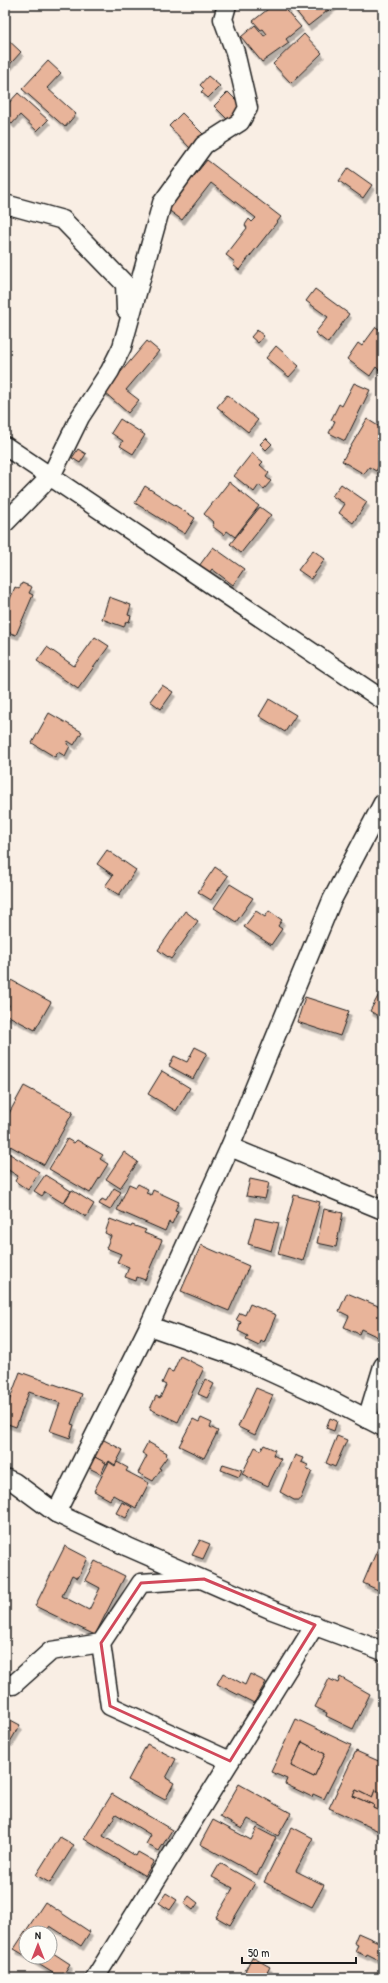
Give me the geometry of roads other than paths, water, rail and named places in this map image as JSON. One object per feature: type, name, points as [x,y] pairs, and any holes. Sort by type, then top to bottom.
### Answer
[{"type":"street","points":[[5,523],[51,476],[80,417],[110,370],[122,347],[162,203],[204,145],[240,122],[248,108],[235,52],[223,19],[227,5]]},
{"type":"street","points":[[5,204],[63,220],[125,284],[126,311],[122,347]]},
{"type":"street","points":[[5,446],[383,700]]},
{"type":"street","points":[[56,1513],[149,1326],[230,1147],[332,900],[383,803]]},
{"type":"street","points":[[230,1147],[383,1210]]},
{"type":"street","points":[[149,1326],[233,1355],[325,1397],[375,1423],[383,1366]]},
{"type":"street","points":[[5,1478],[14,1482],[56,1513],[128,1547],[272,1610],[383,1651]]},
{"type":"street","points":[[204,1579],[141,1583],[101,1643],[110,1706],[230,1761]]},
{"type":"street","points":[[95,1978],[314,1625]]},
{"type":"street","points":[[5,1683],[13,1685],[51,1651],[101,1643]]}]
